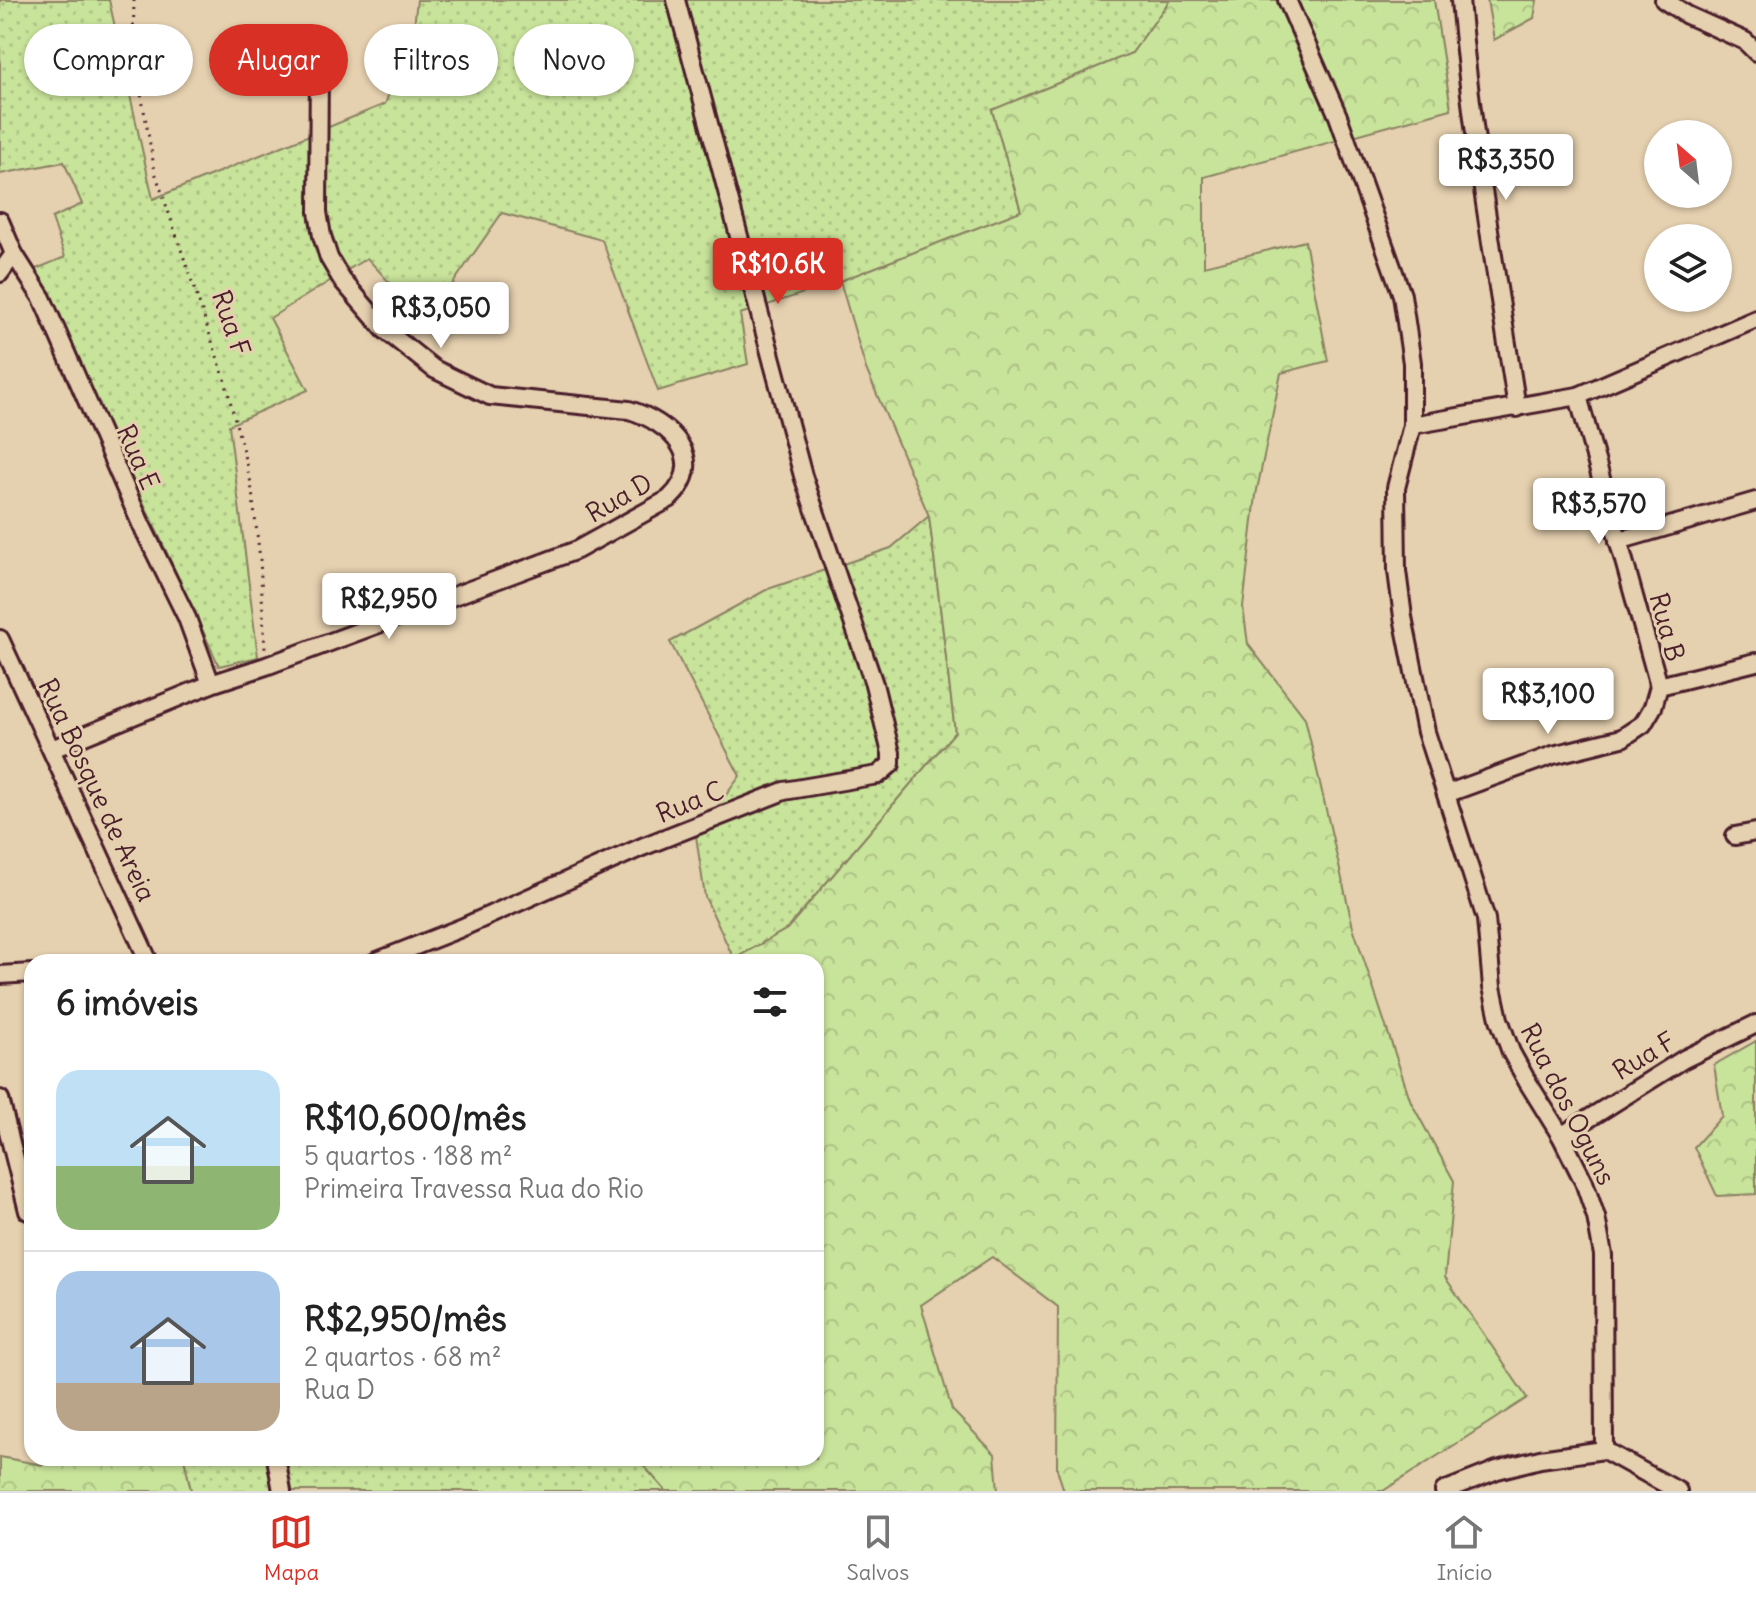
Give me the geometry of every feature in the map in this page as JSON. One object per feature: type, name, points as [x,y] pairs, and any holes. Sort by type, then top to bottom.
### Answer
[{"type":"street","name":"Rua C","points":[[395,954],[642,847],[784,791],[878,775],[891,764],[874,684],[803,476],[676,0]]},
{"type":"street","name":"Rua dos Oguns","points":[[1287,0],[1338,116],[1402,295],[1412,363],[1412,425],[1396,488],[1397,571],[1403,617],[1426,732],[1486,919],[1492,987],[1499,1019],[1511,1052],[1561,1136],[1592,1205],[1603,1255],[1604,1450]]},
{"type":"street","points":[[1460,0],[1476,143],[1517,408]]},
{"type":"street","points":[[1664,0],[1687,15],[1745,41],[1756,52]]},
{"type":"street","name":"Rua D","points":[[52,749],[211,684],[577,550],[669,499],[685,479],[683,452],[678,439],[668,428],[646,415],[629,410],[490,396],[434,369],[385,330],[342,280],[329,258],[322,236],[318,212],[319,96]]},
{"type":"street","name":"Rua E","points":[[0,221],[14,254],[42,298],[141,524],[192,628],[211,684]]},
{"type":"street","points":[[0,273],[14,254]]},
{"type":"street","points":[[1412,425],[1578,396],[1756,319]]},
{"type":"street","name":"Rua B","points":[[1578,396],[1659,686]]},
{"type":"street","points":[[1618,541],[1756,501]]},
{"type":"street","name":"Rua Bosque de Areia","points":[[0,639],[145,954]]},
{"type":"street","points":[[1446,794],[1553,755],[1622,738],[1643,724],[1653,707],[1659,686],[1756,662]]},
{"type":"street","points":[[1735,836],[1756,832]]},
{"type":"street","points":[[0,975],[24,974]]},
{"type":"street","name":"Rua F","points":[[1561,1136],[1684,1059],[1756,1024]]},
{"type":"street","points":[[0,1099],[24,1195]]},
{"type":"street","points":[[1444,1491],[1497,1470],[1540,1459],[1604,1450],[1678,1491]]},
{"type":"street","points":[[277,1466],[282,1491]]},
{"type":"path","name":"Rua F","points":[[134,0],[133,49],[155,172],[225,380],[251,483],[260,559],[266,666]]},
{"type":"green space","points":[[0,0],[109,0],[114,24],[24,24],[24,96],[130,96],[153,199],[385,104],[388,96],[498,96],[498,24],[414,24],[417,0],[1170,0],[1132,53],[992,110],[1021,211],[840,281],[740,314],[748,364],[658,391],[602,240],[502,213],[426,322],[367,258],[270,318],[308,390],[229,425],[258,657],[219,666],[36,269],[65,257],[52,218],[82,204],[64,162],[0,174]]},
{"type":"green space","points":[[1170,0],[1434,0],[1451,109],[1204,177],[1204,266],[1305,241],[1328,361],[1281,373],[1256,495],[1243,607],[1248,644],[1305,718],[1353,927],[1411,1102],[1454,1181],[1445,1277],[1527,1398],[1383,1491],[1064,1491],[1057,1469],[1058,1307],[992,1257],[921,1305],[952,1410],[995,1454],[998,1491],[666,1491],[644,1466],[824,1466],[824,954],[743,954],[787,929],[955,732],[929,516],[866,369],[840,281],[1021,211],[992,110],[1132,53]]},
{"type":"green space","points":[[1487,0],[1537,0],[1534,18],[1494,40]]},
{"type":"green space","points":[[929,516],[955,732],[787,929],[743,954],[732,954],[705,897],[696,836],[740,776],[670,642],[768,589],[891,548]]},
{"type":"green space","points":[[1756,1041],[1756,1194],[1717,1196],[1694,1147],[1722,1116],[1714,1065]]},
{"type":"green space","points":[[0,1457],[24,1461],[24,1466],[186,1466],[191,1491],[0,1491]]},
{"type":"green space","points":[[185,1466],[644,1466],[666,1491],[191,1491]]}]
